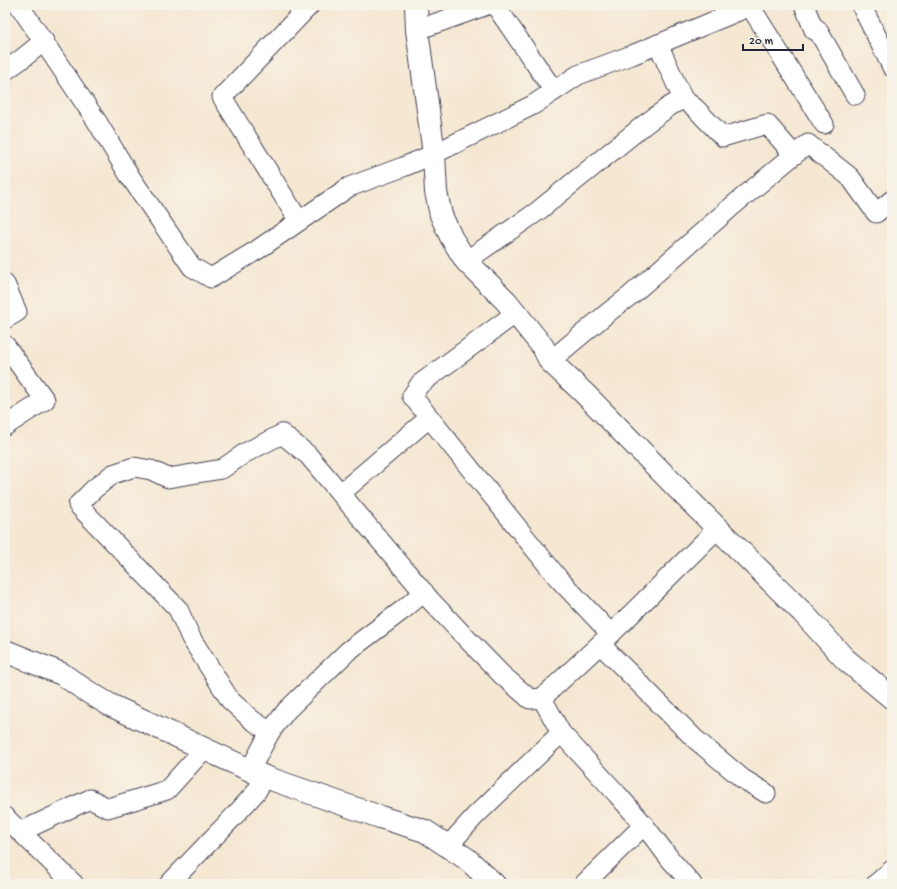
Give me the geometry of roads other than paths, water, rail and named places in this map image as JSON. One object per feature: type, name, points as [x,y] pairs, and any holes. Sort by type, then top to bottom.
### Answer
[{"type":"street","points":[[19,5],[96,120],[129,175],[192,267],[211,278],[257,250],[348,187],[434,154],[533,105],[578,75],[658,44],[712,12],[752,5],[824,124]]},
{"type":"street","points":[[299,221],[222,97],[310,5]]},
{"type":"street","points":[[416,5],[417,30],[434,154],[436,192],[441,215],[451,237],[466,261],[506,301],[543,347],[550,361],[585,394],[803,613],[845,659],[892,698]]},
{"type":"street","points":[[417,30],[486,5]]},
{"type":"street","points":[[494,5],[554,91]]},
{"type":"street","points":[[804,5],[814,30],[817,29],[855,95]]},
{"type":"street","points":[[861,5],[892,67]]},
{"type":"street","points":[[5,71],[44,41]]},
{"type":"street","points":[[658,44],[683,99],[695,108],[723,137],[767,124],[794,155]]},
{"type":"street","points":[[466,261],[538,211],[644,125],[670,106],[683,99]]},
{"type":"street","points":[[550,361],[631,295],[730,208],[808,144],[850,177],[876,213],[892,200]]},
{"type":"street","points":[[5,284],[17,312],[5,319]]},
{"type":"street","points":[[516,313],[420,384],[412,396],[428,418],[606,639],[695,739],[743,779],[766,793]]},
{"type":"street","points":[[5,331],[8,335],[5,337]]},
{"type":"street","points":[[5,345],[45,400],[5,426]]},
{"type":"street","points":[[341,493],[428,418]]},
{"type":"street","points":[[270,732],[252,720],[230,700],[192,638],[178,609],[78,505],[94,489],[113,474],[134,467],[151,470],[168,478],[222,469],[245,453],[282,434],[308,455],[424,592],[502,675],[530,699],[542,698],[606,639],[718,528]]},
{"type":"street","points":[[169,884],[256,792],[257,774],[270,732],[287,710],[348,650],[404,609],[424,592]]},
{"type":"street","points":[[5,651],[62,674],[84,690],[110,705],[257,774],[380,817],[425,831],[467,859],[494,884]]},
{"type":"street","points":[[542,698],[561,733],[644,825],[670,859],[692,884]]},
{"type":"street","points":[[448,846],[476,816],[561,733]]},
{"type":"street","points":[[20,832],[90,799],[108,808],[167,790],[204,749]]},
{"type":"street","points":[[5,817],[74,884]]},
{"type":"street","points":[[584,884],[644,825]]},
{"type":"street","points":[[876,884],[892,870]]}]
